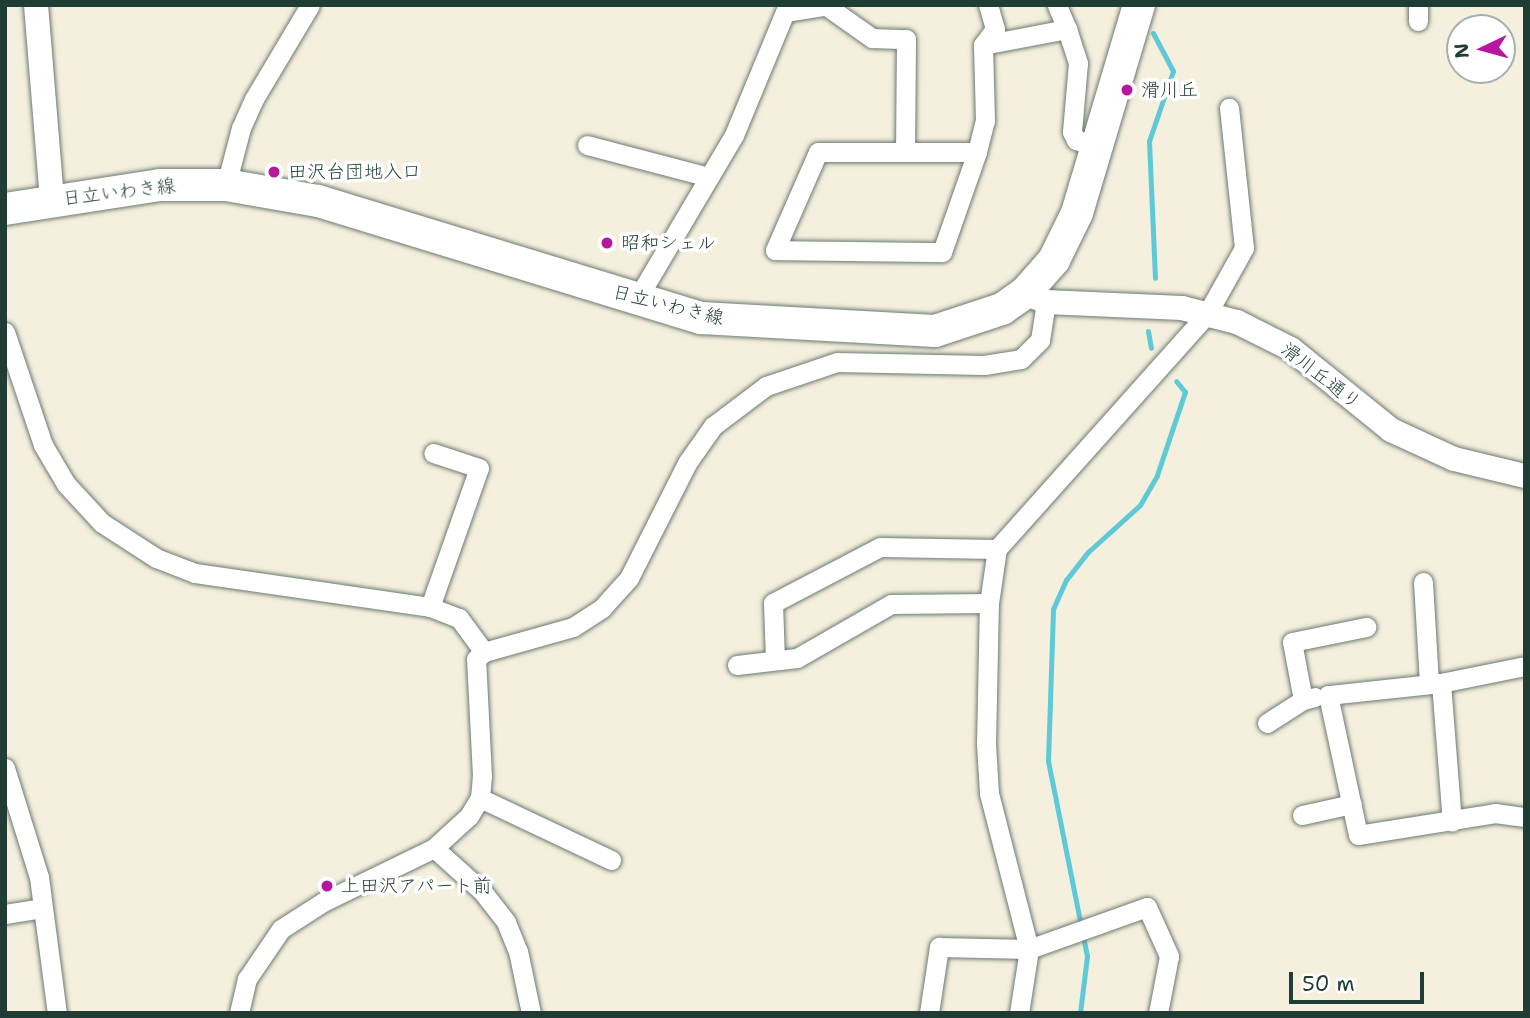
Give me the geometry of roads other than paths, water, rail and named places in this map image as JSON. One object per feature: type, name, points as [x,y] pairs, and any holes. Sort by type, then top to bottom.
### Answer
[{"type":"main road","name":"日立いわき線","points":[[5,209],[160,185],[226,185],[318,201],[637,299],[718,320],[909,332],[972,322],[1036,298],[1043,277],[1063,245],[1097,146],[1139,5]]},
{"type":"street","points":[[36,5],[52,200]]},
{"type":"street","points":[[226,185],[254,99],[310,5]]},
{"type":"street","points":[[977,152],[818,152],[775,250],[942,252],[977,152],[985,121],[983,45],[995,29],[988,5]]},
{"type":"street","points":[[1057,5],[1078,63],[1072,132],[1076,140],[1097,146]]},
{"type":"street","points":[[637,299],[734,135],[785,12],[829,6],[872,38],[906,39],[905,152]]},
{"type":"street","points":[[983,45],[1067,29]]},
{"type":"street","points":[[1019,1013],[1028,948],[989,793],[989,603],[997,549],[1208,314],[1244,248],[1229,108]]},
{"type":"street","points":[[587,145],[709,177]]},
{"type":"street","points":[[239,1013],[247,979],[281,929],[323,902],[434,848],[454,833],[480,798],[482,743],[474,670],[484,652],[563,631],[601,608],[629,578],[687,463],[713,426],[766,386],[837,362],[984,365],[1021,359],[1040,340],[1036,298]]},
{"type":"street","name":"滑川丘通り","points":[[1036,298],[1154,306],[1208,314],[1237,322],[1291,349],[1369,414],[1426,449],[1486,469],[1525,476]]},
{"type":"street","points":[[5,332],[43,444],[66,484],[102,523],[156,558],[195,573],[430,607],[459,618],[484,652]]},
{"type":"street","points":[[430,607],[480,468],[433,453]]},
{"type":"street","points":[[775,660],[773,603],[880,547],[997,549]]},
{"type":"street","points":[[1423,582],[1452,822]]},
{"type":"street","points":[[737,665],[797,658],[891,604],[989,603]]},
{"type":"street","points":[[1303,699],[1292,642],[1366,627]]},
{"type":"street","points":[[1267,723],[1303,699],[1435,684],[1525,666]]},
{"type":"street","points":[[1328,695],[1358,835],[1495,813],[1525,817]]},
{"type":"street","points":[[5,768],[39,877],[57,1013]]},
{"type":"street","points":[[480,798],[611,860]]},
{"type":"street","points":[[1302,815],[1352,804]]},
{"type":"street","points":[[434,848],[482,891],[506,922],[518,951],[531,1013]]},
{"type":"street","points":[[929,1013],[939,947],[1028,948],[1147,907],[1169,956],[1158,1013]]},
{"type":"street","points":[[5,914],[42,908]]},
{"type":"waterway","points":[[1153,33],[1173,71],[1149,141],[1155,278]]},
{"type":"waterway","points":[[1148,331],[1151,348]]},
{"type":"waterway","points":[[1080,1013],[1087,956],[1048,761],[1053,609],[1066,580],[1088,552],[1140,505],[1157,475],[1185,392],[1176,381]]},
{"type":"place","name":"滑川丘","points":[[1127,90]]},
{"type":"place","name":"田沢台団地入口","points":[[274,172]]},
{"type":"place","name":"昭和シェル","points":[[607,243]]},
{"type":"place","name":"上田沢アパート前","points":[[327,886]]}]
